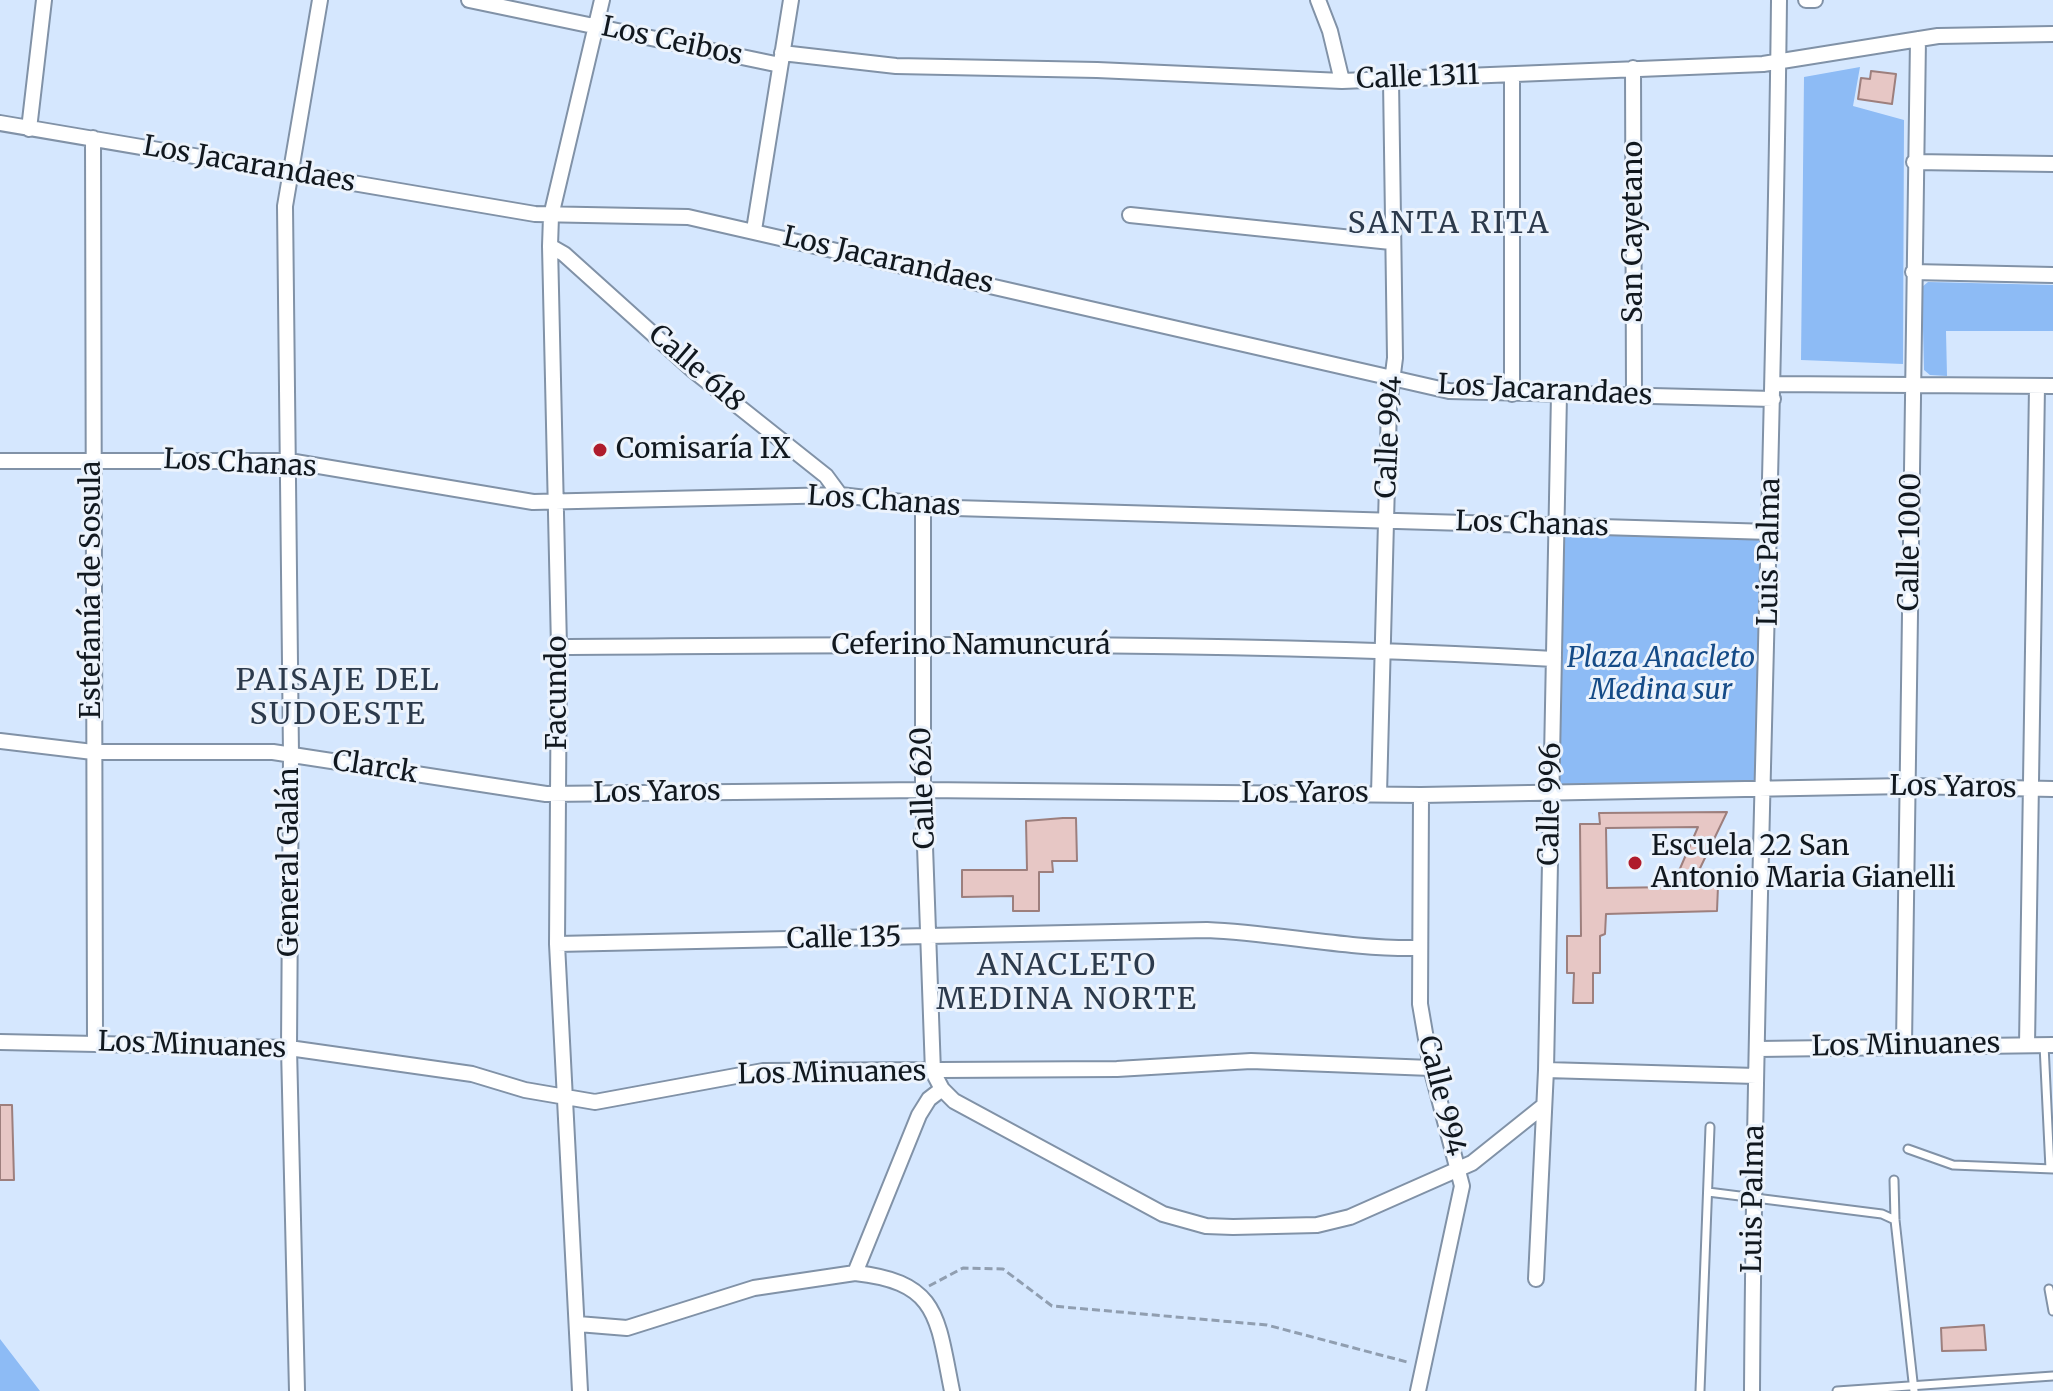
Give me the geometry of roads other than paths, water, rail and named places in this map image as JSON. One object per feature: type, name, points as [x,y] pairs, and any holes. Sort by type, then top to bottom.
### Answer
[{"type":"street","points":[[29,129],[44,0]]},
{"type":"street","name":"General Galán","points":[[297,1391],[289,1048],[291,755],[285,206],[320,0]]},
{"type":"street","name":"Los Ceibos","points":[[469,0],[781,59]]},
{"type":"street","name":"Facundo","points":[[580,1391],[557,944],[559,647],[550,246],[551,216],[602,0]]},
{"type":"street","points":[[754,230],[791,0]]},
{"type":"street","points":[[1318,0],[1330,31],[1342,81]]},
{"type":"street","name":"Luis Palma","points":[[1752,1391],[1756,1076],[1774,392],[1779,0]]},
{"type":"street","points":[[1806,0],[1815,0]]},
{"type":"street","name":"Calle 1311","points":[[781,59],[868,65],[1342,81],[1778,62],[1918,39],[2053,34]]},
{"type":"street","name":"Calle 1000","points":[[1904,1045],[1918,39]]},
{"type":"street","name":"San Cayetano","points":[[1633,68],[1634,397]]},
{"type":"street","points":[[1512,75],[1512,394]]},
{"type":"street","name":"Calle 994","points":[[1379,794],[1389,405],[1393,378],[1391,80]]},
{"type":"street","name":"Los Jacarandaes","points":[[0,123],[551,216],[670,214],[754,230],[1449,391],[1634,397],[1913,386],[2053,386]]},
{"type":"street","name":"Estefanía de Sosula","points":[[93,138],[91,460],[95,1041]]},
{"type":"street","points":[[1914,162],[2053,164]]},
{"type":"street","points":[[1130,215],[1391,242]]},
{"type":"street","name":"Calle 618","points":[[550,246],[564,254],[694,371],[826,476],[840,495]]},
{"type":"street","points":[[1913,272],[2053,275]]},
{"type":"street","points":[[2027,1045],[2037,386]]},
{"type":"street","name":"Calle 996","points":[[1536,1279],[1546,1070],[1559,394]]},
{"type":"street","name":"Los Chanas","points":[[0,461],[289,461],[519,501],[840,495],[923,504],[1771,532]]},
{"type":"street","name":"Calle 620","points":[[923,504],[923,790],[933,1072]]},
{"type":"street","name":"Ceferino Namuncurá","points":[[559,647],[921,645],[1382,649],[1554,659]]},
{"type":"street","name":"Clarck","points":[[0,741],[93,752],[291,755],[557,794]]},
{"type":"street","name":"Los Yaros","points":[[557,794],[923,790],[1421,795],[1907,786],[2053,789]]},
{"type":"street","name":"Calle 994","points":[[1418,1391],[1459,1212],[1459,1170],[1431,1068],[1420,1004],[1417,948],[1421,795]]},
{"type":"street","name":"Calle 135","points":[[557,944],[1207,930],[1283,935],[1370,948],[1417,948]]},
{"type":"street","name":"Los Minuanes","points":[[0,1042],[95,1041],[289,1048],[472,1074],[564,1098],[595,1102],[745,1072],[1117,1069],[1251,1061],[1431,1068]]},
{"type":"street","name":"Los Minuanes","points":[[1758,1049],[2048,1045]]},
{"type":"street","points":[[1546,1070],[1756,1076]]},
{"type":"street","points":[[933,1072],[942,1089],[954,1101],[1163,1214],[1206,1226],[1332,1224],[1459,1170],[1542,1107]]},
{"type":"street","points":[[855,1273],[919,1115],[929,1099],[942,1089]]},
{"type":"street","points":[[578,1324],[627,1328],[754,1288],[855,1273],[897,1279],[919,1291],[942,1345],[952,1391]]},
{"type":"lane","points":[[1908,1149],[1953,1165],[2051,1169],[2048,1045]]},
{"type":"lane","points":[[1700,1391],[1710,1127]]},
{"type":"lane","points":[[1894,1180],[1895,1220],[1913,1388]]},
{"type":"lane","points":[[1708,1192],[1882,1214],[1895,1220]]},
{"type":"lane","points":[[2049,1289],[2053,1311]]},
{"type":"lane","points":[[1837,1391],[2053,1376]]},
{"type":"place","name":"Comisaría IX","points":[[600,450]]},
{"type":"place","name":"Escuela 22 San Antonio Maria Gianelli","points":[[1635,863]]},
{"type":"district","name":"SANTA RITA","points":[[1449,225]]},
{"type":"district","name":"PAISAJE DEL SUDOESTE","points":[[338,699]]},
{"type":"district","name":"ANACLETO MEDINA NORTE","points":[[1067,984]]},
{"type":"park label","name":"Plaza Anacleto Medina sur","points":[[1661,675]]}]
